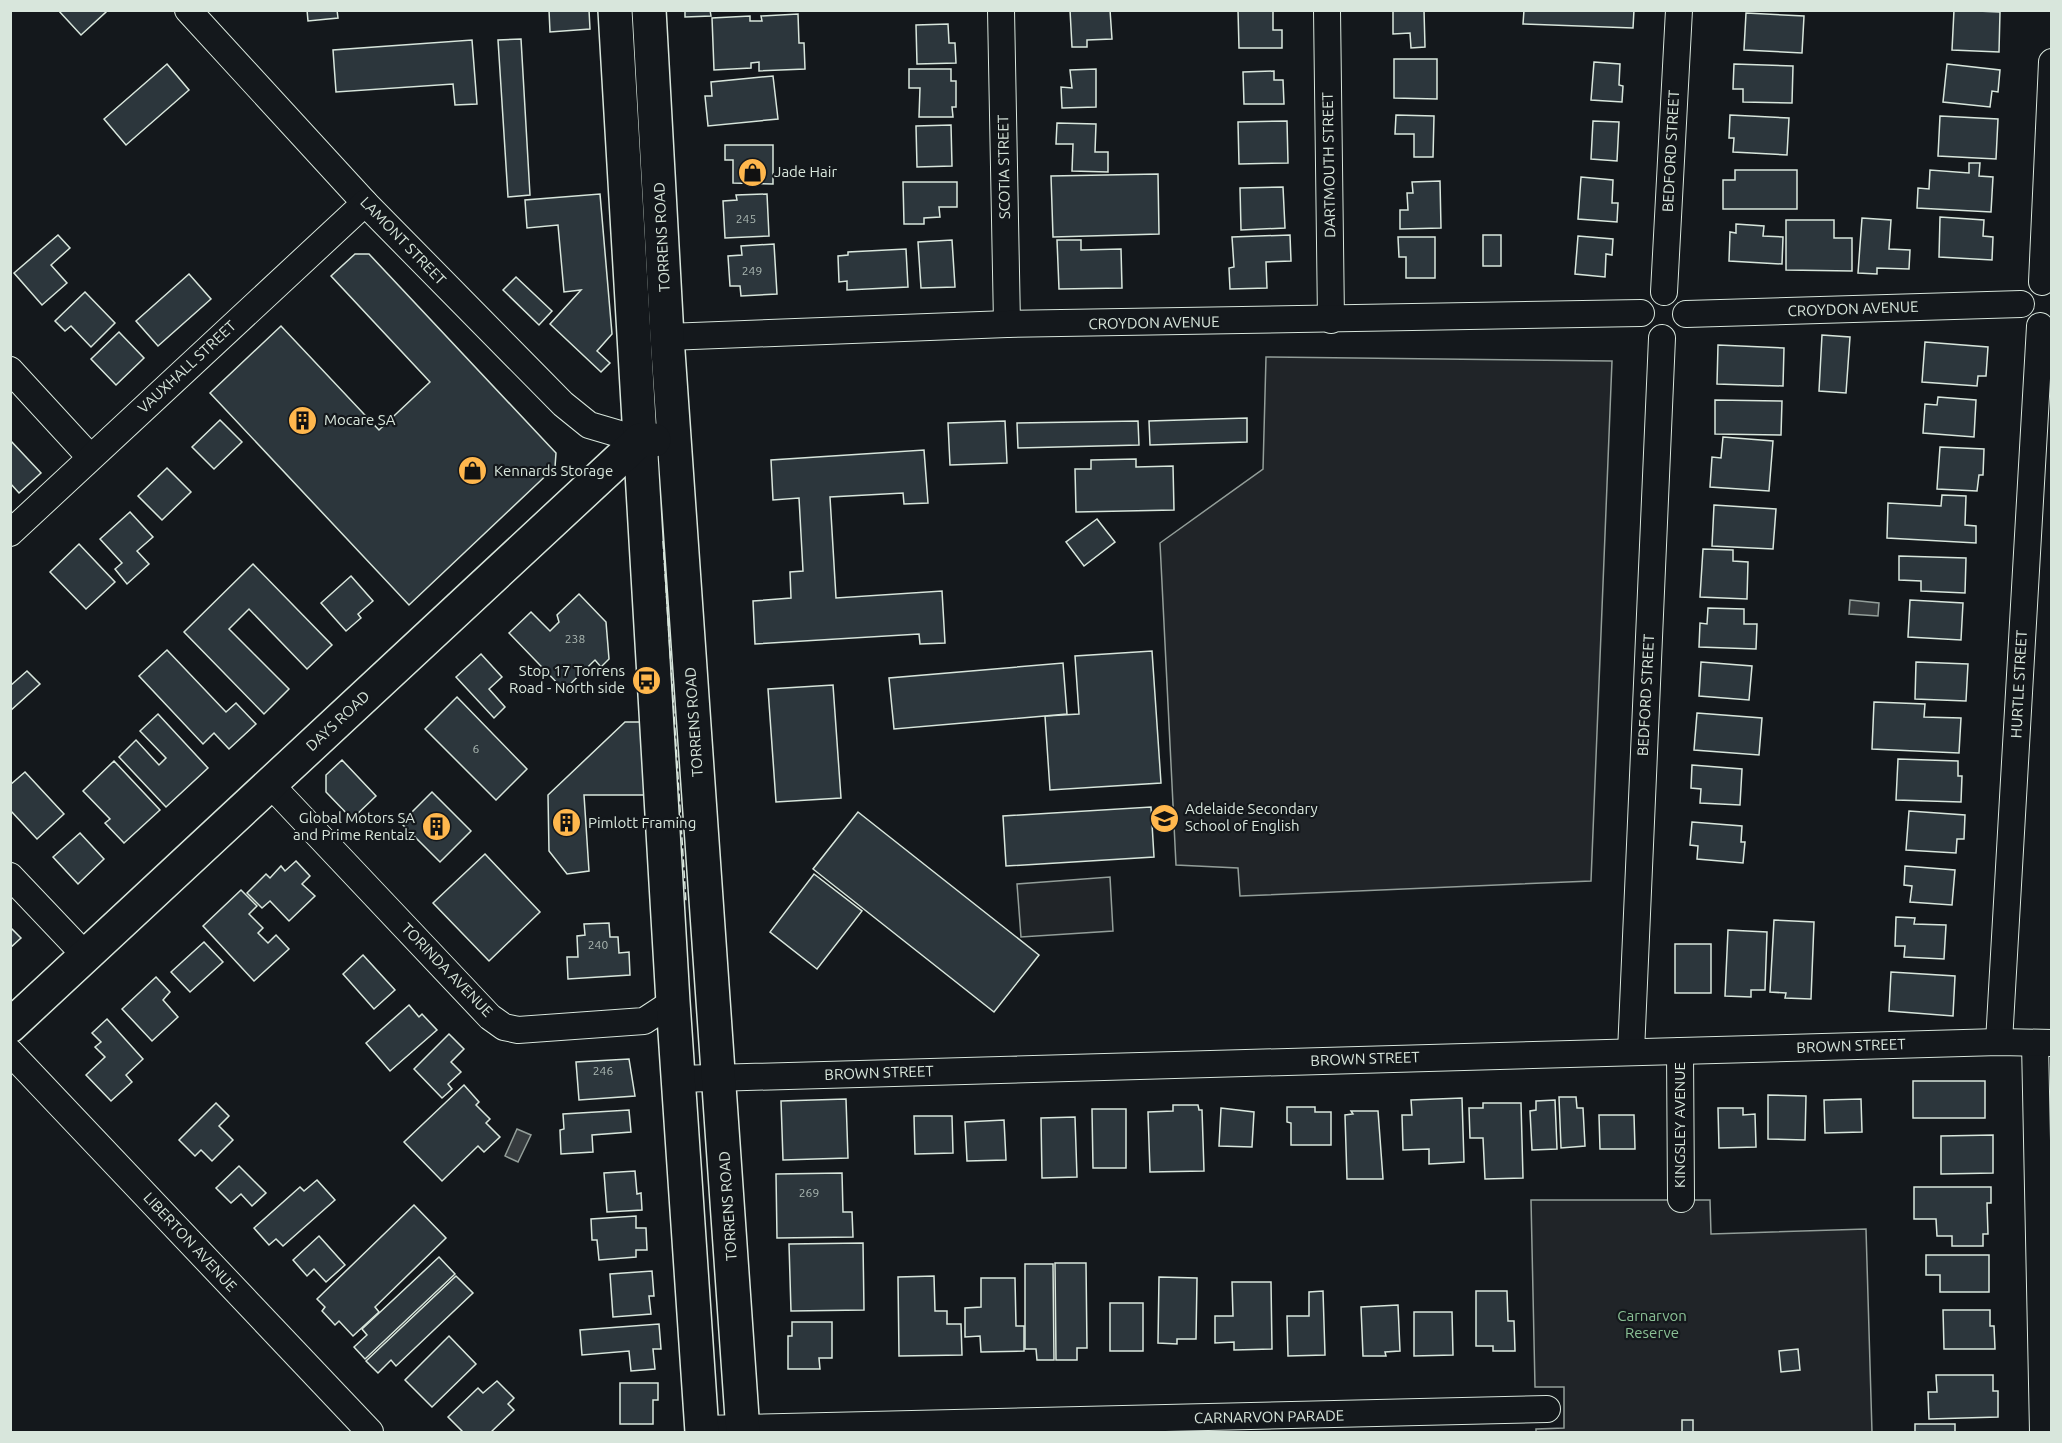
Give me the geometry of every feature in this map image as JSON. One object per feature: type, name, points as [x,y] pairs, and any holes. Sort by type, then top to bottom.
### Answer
[{"type":"main road","points":[[615,10],[673,1002],[702,1431]]},
{"type":"main road","name":"TORRENS ROAD","points":[[649,10],[667,338],[743,1431]]},
{"type":"main road","points":[[640,440],[674,440]]},
{"type":"main road","name":"DAYS ROAD","points":[[10,1026],[640,440]]},
{"type":"street","name":"LAMONT STREET","points":[[188,10],[365,203],[563,404],[588,425],[640,440]]},
{"type":"street","name":"SCOTIA STREET","points":[[1001,10],[1006,324]]},
{"type":"street","name":"DARTMOUTH STREET","points":[[1327,10],[1330,320]]},
{"type":"street","name":"BEDFORD STREET","points":[[1664,292],[1679,10]]},
{"type":"street","points":[[2046,325],[2025,316],[2021,304],[2026,290],[2031,285],[2047,283],[2052,62]]},
{"type":"street","name":"VAUXHALL STREET","points":[[10,533],[365,203]]},
{"type":"street","points":[[1664,292],[1677,297],[1684,306],[1686,314],[1683,326],[1678,333],[1662,338],[1648,332],[1643,326],[1641,313],[1650,297],[1664,292]]},
{"type":"street","name":"CROYDON AVENUE","points":[[1686,314],[2021,304]]},
{"type":"street","name":"CROYDON AVENUE","points":[[667,338],[1006,324],[1641,313]]},
{"type":"street","name":"HURTLE STREET","points":[[1999,1042],[2046,325]]},
{"type":"street","name":"BEDFORD STREET","points":[[1631,1052],[1662,338]]},
{"type":"street","points":[[10,370],[90,457]]},
{"type":"street","name":"TORINDA AVENUE","points":[[270,784],[490,1017],[504,1027],[518,1030],[644,1021],[673,1002]]},
{"type":"street","points":[[10,876],[86,956]]},
{"type":"street","name":"BROWN STREET","points":[[678,1079],[1999,1042],[2043,1043]]},
{"type":"street","points":[[2043,1043],[2043,1432]]},
{"type":"street","name":"KINGSLEY AVENUE","points":[[1680,1051],[1681,1199]]},
{"type":"street","name":"LIBERTON AVENUE","points":[[10,1052],[370,1432]]},
{"type":"street","name":"CARNARVON PARADE","points":[[702,1431],[1547,1409]]},
{"type":"green space","points":[[1266,357],[1612,361],[1591,881],[1240,896],[1238,868],[1176,865],[1160,543],[1263,469]]},
{"type":"green space","points":[[1110,877],[1113,931],[1021,937],[1017,884]]},
{"type":"green space","name":"Carnarvon Reserve","points":[[1531,1200],[1710,1200],[1711,1234],[1866,1229],[1872,1432],[1536,1432],[1536,1429],[1564,1428],[1564,1387],[1535,1387]]},
{"type":"shaded area","points":[[1850,600],[1879,603],[1878,616],[1849,614]]},
{"type":"shaded area","points":[[517,1129],[531,1135],[518,1162],[505,1156]]},
{"type":"building","points":[[58,10],[105,10],[106,12],[81,35]]},
{"type":"building","points":[[307,10],[337,10],[338,18],[308,21]]},
{"type":"building","points":[[549,10],[589,10],[590,29],[550,32]]},
{"type":"building","points":[[685,10],[710,10],[711,16],[685,17]]},
{"type":"building","points":[[1070,10],[1110,10],[1112,39],[1087,40],[1087,47],[1072,47]]},
{"type":"building","points":[[1238,10],[1273,10],[1273,30],[1282,30],[1282,48],[1239,48]]},
{"type":"building","points":[[1393,10],[1424,10],[1425,47],[1411,48],[1410,33],[1393,34]]},
{"type":"building","points":[[1524,10],[1634,10],[1633,28],[1523,24]]},
{"type":"building","points":[[1954,10],[2000,12],[1999,52],[1952,50]]},
{"type":"building","points":[[1746,13],[1804,16],[1802,53],[1744,50]]},
{"type":"building","points":[[798,14],[799,43],[804,43],[805,69],[759,71],[759,62],[751,63],[751,68],[714,70],[712,18],[750,16],[750,21],[762,21],[761,16]]},
{"type":"building","points":[[948,24],[949,43],[955,43],[956,63],[917,64],[916,25]]},
{"type":"building","points":[[521,39],[530,195],[508,197],[498,40]]},
{"type":"building","points":[[472,40],[477,104],[455,105],[453,84],[336,92],[333,50]]},
{"type":"building","points":[[1394,59],[1437,59],[1437,99],[1394,98]]},
{"type":"building","points":[[1594,62],[1620,64],[1619,85],[1623,86],[1622,102],[1591,100]]},
{"type":"building","points":[[167,64],[189,90],[126,145],[104,119]]},
{"type":"building","points":[[1734,64],[1793,66],[1792,103],[1743,102],[1743,89],[1733,89]]},
{"type":"building","points":[[1947,64],[2000,70],[1998,92],[1992,91],[1990,107],[1943,102]]},
{"type":"building","points":[[909,69],[951,69],[951,81],[956,81],[956,107],[952,107],[953,117],[919,117],[920,88],[909,88]]},
{"type":"building","points":[[1096,69],[1096,107],[1062,108],[1061,87],[1072,88],[1070,70]]},
{"type":"building","points":[[1274,71],[1274,80],[1283,80],[1284,104],[1244,104],[1243,72]]},
{"type":"building","points":[[773,76],[778,119],[708,126],[705,96],[712,96],[711,82]]},
{"type":"building","points":[[1396,115],[1434,116],[1433,157],[1414,157],[1414,134],[1395,134]]},
{"type":"building","points":[[1730,115],[1789,118],[1787,155],[1733,152],[1734,138],[1729,138]]},
{"type":"building","points":[[1940,116],[1998,119],[1996,159],[1938,156]]},
{"type":"building","points":[[1287,121],[1288,163],[1239,164],[1238,122]]},
{"type":"building","points":[[1593,121],[1619,122],[1617,161],[1591,159]]},
{"type":"building","points":[[1057,123],[1096,124],[1095,152],[1108,152],[1108,172],[1072,171],[1073,144],[1056,144]]},
{"type":"building","points":[[951,125],[952,166],[917,167],[916,126]]},
{"type":"building","name":"Jade Hair","points":[[725,145],[773,145],[773,184],[733,183],[733,160],[725,160]]},
{"type":"building","points":[[1969,163],[1980,163],[1979,176],[1993,177],[1991,212],[1917,208],[1918,188],[1929,189],[1930,170],[1969,173]]},
{"type":"building","points":[[1735,170],[1797,170],[1797,209],[1723,209],[1723,180],[1735,180]]},
{"type":"building","points":[[1158,174],[1159,234],[1053,237],[1051,176]]},
{"type":"building","points":[[1581,177],[1613,180],[1612,203],[1618,203],[1617,222],[1578,219]]},
{"type":"building","points":[[1440,181],[1441,228],[1400,229],[1400,210],[1408,210],[1407,193],[1413,193],[1412,182]]},
{"type":"building","points":[[903,182],[957,182],[957,207],[939,207],[940,217],[924,218],[924,224],[904,224]]},
{"type":"building","points":[[1283,187],[1285,228],[1241,230],[1240,188]]},
{"type":"building","points":[[600,194],[612,334],[597,351],[610,363],[601,372],[550,324],[581,290],[564,292],[558,225],[527,228],[525,200]]},
{"type":"building","points":[[767,194],[769,236],[725,238],[723,201],[737,200],[736,195]]},
{"type":"building","points":[[1940,217],[1984,220],[1983,236],[1993,237],[1992,260],[1939,257]]},
{"type":"building","points":[[1862,218],[1891,220],[1889,249],[1910,250],[1909,269],[1877,268],[1877,274],[1858,273]]},
{"type":"building","points":[[1786,220],[1834,220],[1834,238],[1852,238],[1852,271],[1786,270]]},
{"type":"building","points":[[1736,224],[1764,226],[1763,236],[1783,237],[1782,264],[1729,261],[1730,232],[1736,233]]},
{"type":"building","points":[[58,235],[70,248],[51,265],[67,283],[42,305],[14,273]]},
{"type":"building","points":[[1290,235],[1291,261],[1266,262],[1267,288],[1230,289],[1229,268],[1234,267],[1232,237]]},
{"type":"building","points":[[1483,235],[1501,235],[1501,266],[1483,266]]},
{"type":"building","points":[[1578,236],[1613,239],[1612,255],[1606,254],[1605,277],[1575,274]]},
{"type":"building","points":[[1398,237],[1435,237],[1435,278],[1406,278],[1406,257],[1399,257]]},
{"type":"building","points":[[952,240],[955,287],[921,288],[918,242]]},
{"type":"building","points":[[1057,240],[1081,240],[1081,250],[1121,249],[1122,288],[1059,289]]},
{"type":"building","points":[[774,244],[777,294],[741,296],[740,286],[730,286],[728,256],[742,255],[741,246]]},
{"type":"building","points":[[906,249],[908,287],[847,290],[847,281],[839,282],[838,256],[848,255],[848,252]]},
{"type":"building","name":"Mocare SA","points":[[355,254],[369,254],[556,453],[555,467],[409,605],[210,393],[281,326],[379,430],[430,382],[331,276]]},
{"type":"building","points":[[189,274],[211,299],[158,346],[136,321]]},
{"type":"building","points":[[516,277],[552,311],[539,325],[503,290]]},
{"type":"building","points":[[85,292],[115,323],[91,347],[71,326],[65,331],[55,321]]},
{"type":"building","points":[[119,332],[144,358],[116,385],[91,359]]},
{"type":"building","points":[[1822,335],[1850,337],[1846,393],[1819,391]]},
{"type":"building","points":[[1925,342],[1988,347],[1986,376],[1978,376],[1977,386],[1922,382]]},
{"type":"building","points":[[1718,345],[1784,348],[1783,386],[1717,384]]},
{"type":"building","points":[[1938,397],[1976,400],[1974,437],[1923,433],[1925,404],[1937,405]]},
{"type":"building","points":[[1715,400],[1782,401],[1781,435],[1715,434]]},
{"type":"building","points":[[1247,418],[1247,442],[1150,445],[1149,421]]},
{"type":"building","points":[[220,420],[242,442],[214,469],[192,447]]},
{"type":"building","points":[[1005,421],[1007,463],[950,465],[948,423]]},
{"type":"building","points":[[1138,421],[1139,445],[1018,448],[1017,423]]},
{"type":"building","points":[[1723,437],[1773,441],[1769,491],[1710,487],[1712,457],[1721,458]]},
{"type":"building","points":[[10,440],[41,473],[19,493],[10,483]]},
{"type":"building","points":[[1940,447],[1984,449],[1983,475],[1979,475],[1977,491],[1937,489]]},
{"type":"building","points":[[924,450],[928,503],[904,504],[903,493],[830,497],[836,598],[942,591],[945,643],[920,644],[919,634],[755,644],[753,601],[791,598],[790,572],[803,571],[799,498],[773,500],[771,460]]},
{"type":"building","points":[[1136,459],[1136,467],[1173,466],[1174,510],[1076,512],[1075,469],[1091,469],[1091,460]]},
{"type":"building","points":[[167,468],[191,492],[162,520],[138,496]]},
{"type":"building","points":[[1942,495],[1966,496],[1965,525],[1976,526],[1976,543],[1887,538],[1888,503],[1941,506]]},
{"type":"building","points":[[1714,505],[1776,509],[1773,549],[1712,546]]},
{"type":"building","points":[[130,512],[153,537],[137,551],[149,564],[127,584],[115,569],[122,563],[100,539]]},
{"type":"building","points":[[1097,519],[1115,542],[1084,566],[1066,542]]},
{"type":"building","points":[[79,544],[115,582],[86,609],[50,572]]},
{"type":"building","points":[[1703,549],[1733,550],[1733,561],[1748,562],[1747,599],[1700,597]]},
{"type":"building","points":[[1899,556],[1966,558],[1965,593],[1921,591],[1921,581],[1899,580]]},
{"type":"building","points":[[253,564],[332,645],[307,669],[249,609],[229,629],[289,689],[264,714],[184,632]]},
{"type":"building","points":[[351,576],[373,601],[358,614],[361,618],[346,631],[321,603]]},
{"type":"building","points":[[579,594],[606,622],[609,659],[601,667],[595,660],[564,690],[509,633],[531,612],[550,631],[559,622],[557,615]]},
{"type":"building","points":[[1910,600],[1963,603],[1961,640],[1908,637]]},
{"type":"building","points":[[1708,608],[1744,609],[1744,624],[1757,624],[1756,649],[1699,647],[1700,623],[1707,624]]},
{"type":"building","points":[[167,650],[226,712],[236,703],[256,724],[229,749],[214,733],[203,744],[139,676]]},
{"type":"building","points":[[1152,651],[1161,783],[1050,790],[1045,716],[1079,714],[1075,656]]},
{"type":"building","points":[[481,654],[502,677],[489,689],[505,707],[494,718],[456,677]]},
{"type":"building","points":[[1701,662],[1752,666],[1749,700],[1699,696]]},
{"type":"building","points":[[1916,662],[1968,664],[1966,701],[1915,699]]},
{"type":"building","points":[[1063,663],[1067,714],[894,729],[889,678]]},
{"type":"building","points":[[27,671],[40,684],[10,711],[10,686]]},
{"type":"building","points":[[833,685],[841,798],[776,802],[768,689]]},
{"type":"building","points":[[457,697],[527,769],[496,800],[425,729]]},
{"type":"building","points":[[1874,702],[1925,704],[1924,717],[1961,718],[1959,753],[1872,749]]},
{"type":"building","points":[[1697,713],[1762,718],[1759,755],[1694,750]]},
{"type":"building","points":[[158,714],[208,768],[166,807],[119,757],[136,740],[159,765],[166,758],[140,731]]},
{"type":"building","name":"Pimlott Framing","points":[[625,722],[642,722],[647,795],[584,795],[589,871],[567,874],[549,851],[548,795]]},
{"type":"building","points":[[1898,759],[1958,761],[1958,776],[1962,776],[1961,802],[1896,800]]},
{"type":"building","points":[[342,760],[376,796],[352,819],[326,792],[326,775]]},
{"type":"building","points":[[114,761],[160,810],[124,843],[105,823],[110,819],[83,791]]},
{"type":"building","points":[[1692,765],[1742,769],[1740,805],[1700,803],[1701,789],[1691,788]]},
{"type":"building","points":[[25,772],[64,814],[37,839],[10,810],[10,785]]},
{"type":"building","name":"Global Motors SA and Prime Rentalz","points":[[432,792],[471,831],[440,862],[401,823]]},
{"type":"building","points":[[1151,807],[1154,857],[1006,866],[1003,816]]},
{"type":"building","points":[[1909,811],[1965,815],[1964,839],[1957,839],[1956,853],[1906,850]]},
{"type":"building","points":[[858,812],[1039,955],[994,1012],[813,869]]},
{"type":"building","points":[[1692,822],[1742,826],[1741,842],[1745,842],[1743,863],[1697,859],[1698,846],[1690,845]]},
{"type":"building","points":[[80,833],[104,859],[78,884],[53,857]]},
{"type":"building","points":[[485,854],[540,912],[489,961],[433,903]]},
{"type":"building","points":[[296,861],[310,876],[302,884],[315,896],[289,921],[270,901],[262,908],[247,893],[266,874],[270,878],[281,866],[285,871]]},
{"type":"building","points":[[1905,866],[1955,870],[1952,905],[1910,902],[1912,886],[1904,885]]},
{"type":"building","points":[[814,874],[862,911],[817,969],[770,932]]},
{"type":"building","points":[[241,890],[257,906],[249,914],[263,928],[258,933],[268,943],[276,935],[289,949],[254,981],[203,926]]},
{"type":"building","points":[[1896,917],[1915,918],[1914,924],[1946,925],[1944,959],[1904,957],[1905,946],[1895,946]]},
{"type":"building","points":[[1774,920],[1814,922],[1811,999],[1785,998],[1786,993],[1770,992]]},
{"type":"building","points":[[609,923],[610,937],[618,937],[619,953],[629,952],[630,975],[568,979],[567,957],[578,957],[577,936],[585,935],[584,924]]},
{"type":"building","points":[[10,927],[21,938],[10,948]]},
{"type":"building","points":[[1728,930],[1767,932],[1765,990],[1751,990],[1751,997],[1725,996]]},
{"type":"building","points":[[204,942],[223,962],[190,992],[171,972]]},
{"type":"building","points":[[1675,944],[1711,944],[1711,993],[1675,993]]},
{"type":"building","points":[[363,955],[395,990],[374,1009],[343,974]]},
{"type":"building","points":[[1891,972],[1955,976],[1953,1016],[1889,1011]]},
{"type":"building","points":[[156,977],[170,992],[163,1000],[178,1017],[152,1041],[122,1009]]},
{"type":"building","points":[[409,1005],[419,1017],[422,1014],[437,1030],[390,1071],[366,1043]]},
{"type":"building","points":[[107,1019],[143,1059],[126,1075],[132,1082],[111,1101],[86,1075],[105,1057],[95,1047],[101,1042],[92,1033]]},
{"type":"building","points":[[449,1034],[464,1049],[451,1062],[461,1072],[448,1084],[452,1089],[442,1098],[414,1069]]},
{"type":"building","points":[[629,1059],[635,1096],[579,1100],[576,1062]]},
{"type":"building","points":[[1913,1081],[1985,1081],[1985,1118],[1913,1118]]},
{"type":"building","points":[[464,1085],[479,1102],[476,1105],[490,1119],[486,1123],[500,1137],[484,1152],[478,1146],[442,1181],[404,1142]]},
{"type":"building","points":[[1768,1095],[1806,1096],[1805,1140],[1768,1139]]},
{"type":"building","points":[[1559,1097],[1576,1097],[1577,1108],[1583,1108],[1585,1146],[1561,1148]]},
{"type":"building","points":[[1462,1098],[1464,1162],[1429,1164],[1429,1149],[1403,1150],[1402,1115],[1412,1115],[1411,1100]]},
{"type":"building","points":[[846,1099],[848,1158],[783,1160],[781,1101]]},
{"type":"building","points":[[1861,1099],[1862,1132],[1825,1133],[1824,1100]]},
{"type":"building","points":[[1555,1100],[1557,1149],[1532,1150],[1530,1111],[1536,1110],[1536,1101]]},
{"type":"building","points":[[216,1103],[229,1116],[219,1126],[233,1140],[212,1161],[201,1150],[195,1156],[179,1140]]},
{"type":"building","points":[[1483,1103],[1521,1103],[1523,1178],[1485,1179],[1483,1138],[1470,1138],[1469,1108],[1483,1108]]},
{"type":"building","points":[[1173,1105],[1198,1105],[1199,1110],[1202,1110],[1204,1171],[1150,1172],[1148,1112],[1173,1111]]},
{"type":"building","points":[[1287,1107],[1315,1107],[1315,1112],[1331,1112],[1331,1145],[1291,1145],[1291,1123],[1287,1122]]},
{"type":"building","points":[[1221,1108],[1254,1112],[1252,1147],[1219,1146]]},
{"type":"building","points":[[1718,1108],[1743,1108],[1743,1115],[1755,1114],[1756,1147],[1719,1148]]},
{"type":"building","points":[[1092,1109],[1126,1109],[1126,1168],[1093,1168]]},
{"type":"building","points":[[629,1110],[631,1132],[592,1135],[593,1152],[561,1154],[560,1130],[564,1129],[563,1114]]},
{"type":"building","points":[[1351,1111],[1378,1111],[1383,1179],[1347,1179],[1345,1115],[1353,1114]]},
{"type":"building","points":[[1599,1115],[1634,1115],[1635,1149],[1600,1149]]},
{"type":"building","points":[[914,1116],[952,1116],[953,1153],[915,1154]]},
{"type":"building","points":[[1075,1117],[1077,1177],[1042,1178],[1041,1118]]},
{"type":"building","points":[[1004,1120],[1006,1160],[967,1161],[965,1122]]},
{"type":"building","points":[[1993,1135],[1993,1173],[1941,1174],[1941,1136]]},
{"type":"building","points":[[239,1166],[266,1193],[252,1206],[241,1194],[231,1203],[216,1188]]},
{"type":"building","points":[[635,1171],[637,1194],[641,1193],[642,1210],[607,1212],[604,1173]]},
{"type":"building","points":[[842,1173],[843,1212],[852,1212],[853,1237],[777,1238],[776,1174]]},
{"type":"building","points":[[317,1180],[335,1200],[283,1246],[276,1239],[269,1245],[254,1228],[300,1187],[304,1191]]},
{"type":"building","points":[[1914,1187],[1991,1187],[1991,1203],[1987,1203],[1988,1234],[1983,1234],[1983,1246],[1952,1246],[1952,1236],[1937,1236],[1936,1219],[1914,1219]]},
{"type":"building","points":[[414,1205],[446,1238],[375,1307],[379,1312],[353,1336],[339,1321],[335,1325],[322,1311],[325,1307],[317,1299]]},
{"type":"building","points":[[636,1216],[636,1228],[646,1228],[647,1250],[636,1250],[636,1257],[599,1260],[597,1240],[592,1240],[591,1219]]},
{"type":"building","points":[[319,1236],[345,1265],[326,1282],[314,1269],[307,1276],[293,1260]]},
{"type":"building","points":[[863,1243],[864,1310],[791,1311],[789,1244]]},
{"type":"building","points":[[1926,1255],[1989,1255],[1989,1292],[1940,1292],[1940,1275],[1926,1275]]},
{"type":"building","points":[[439,1257],[455,1274],[365,1359],[354,1347],[367,1335],[362,1329]]},
{"type":"building","points":[[1055,1263],[1086,1263],[1087,1348],[1077,1348],[1077,1360],[1056,1360]]},
{"type":"building","points":[[1025,1264],[1053,1264],[1054,1360],[1037,1360],[1036,1349],[1025,1349]]},
{"type":"building","points":[[652,1271],[654,1296],[649,1296],[651,1314],[613,1317],[610,1274]]},
{"type":"building","points":[[456,1276],[473,1293],[396,1366],[391,1360],[378,1373],[366,1361]]},
{"type":"building","points":[[934,1276],[935,1311],[947,1311],[947,1324],[961,1324],[962,1355],[899,1356],[898,1277]]},
{"type":"building","points":[[1159,1277],[1197,1278],[1196,1339],[1177,1339],[1177,1344],[1158,1343]]},
{"type":"building","points":[[981,1278],[1015,1278],[1016,1326],[1024,1326],[1024,1351],[981,1352],[980,1336],[965,1337],[965,1308],[981,1307]]},
{"type":"building","points":[[1232,1282],[1271,1282],[1272,1349],[1234,1350],[1234,1342],[1215,1343],[1215,1316],[1233,1316]]},
{"type":"building","points":[[1323,1291],[1325,1355],[1288,1356],[1287,1316],[1309,1316],[1309,1292]]},
{"type":"building","points":[[1476,1291],[1507,1291],[1508,1321],[1514,1321],[1515,1351],[1493,1351],[1493,1346],[1476,1346]]},
{"type":"building","points":[[1110,1303],[1143,1303],[1143,1351],[1110,1351]]},
{"type":"building","points":[[1398,1305],[1400,1351],[1385,1352],[1386,1356],[1363,1356],[1361,1307]]},
{"type":"building","points":[[1943,1310],[1990,1310],[1990,1326],[1994,1326],[1995,1349],[1944,1349]]},
{"type":"building","points":[[1414,1312],[1452,1312],[1453,1355],[1414,1356]]},
{"type":"building","points":[[792,1322],[832,1322],[832,1358],[819,1358],[820,1369],[788,1369],[788,1336],[792,1336]]},
{"type":"building","points":[[659,1324],[661,1349],[653,1349],[655,1369],[631,1371],[629,1351],[582,1355],[580,1330]]},
{"type":"building","points":[[449,1336],[476,1364],[432,1407],[405,1380]]},
{"type":"building","points":[[1798,1349],[1800,1370],[1781,1372],[1779,1351]]},
{"type":"building","points":[[1936,1375],[1993,1375],[1993,1391],[1998,1391],[1998,1417],[1929,1419],[1928,1392],[1937,1392]]},
{"type":"building","points":[[497,1381],[514,1398],[508,1404],[514,1410],[491,1432],[463,1432],[448,1417],[478,1388],[483,1393]]},
{"type":"building","points":[[620,1383],[658,1383],[658,1400],[653,1400],[653,1424],[620,1424]]},
{"type":"building","points":[[1682,1420],[1693,1420],[1693,1432],[1682,1432]]},
{"type":"building","points":[[1915,1424],[1955,1424],[1955,1432],[1915,1432]]},
{"type":"fence","points":[[663,541],[686,902]]},
{"type":"place","name":"Jade Hair","points":[[753,172]]},
{"type":"place","name":"Mocare SA","points":[[303,420]]},
{"type":"place","name":"Kennards Storage","points":[[473,471]]},
{"type":"place","name":"Stop 17 Torrens Road - North side","points":[[646,680]]},
{"type":"place","name":"Adelaide Secondary School of English","points":[[1164,818]]},
{"type":"place","name":"Pimlott Framing","points":[[567,823]]},
{"type":"place","name":"Global Motors SA and Prime Rentalz","points":[[436,827]]}]
